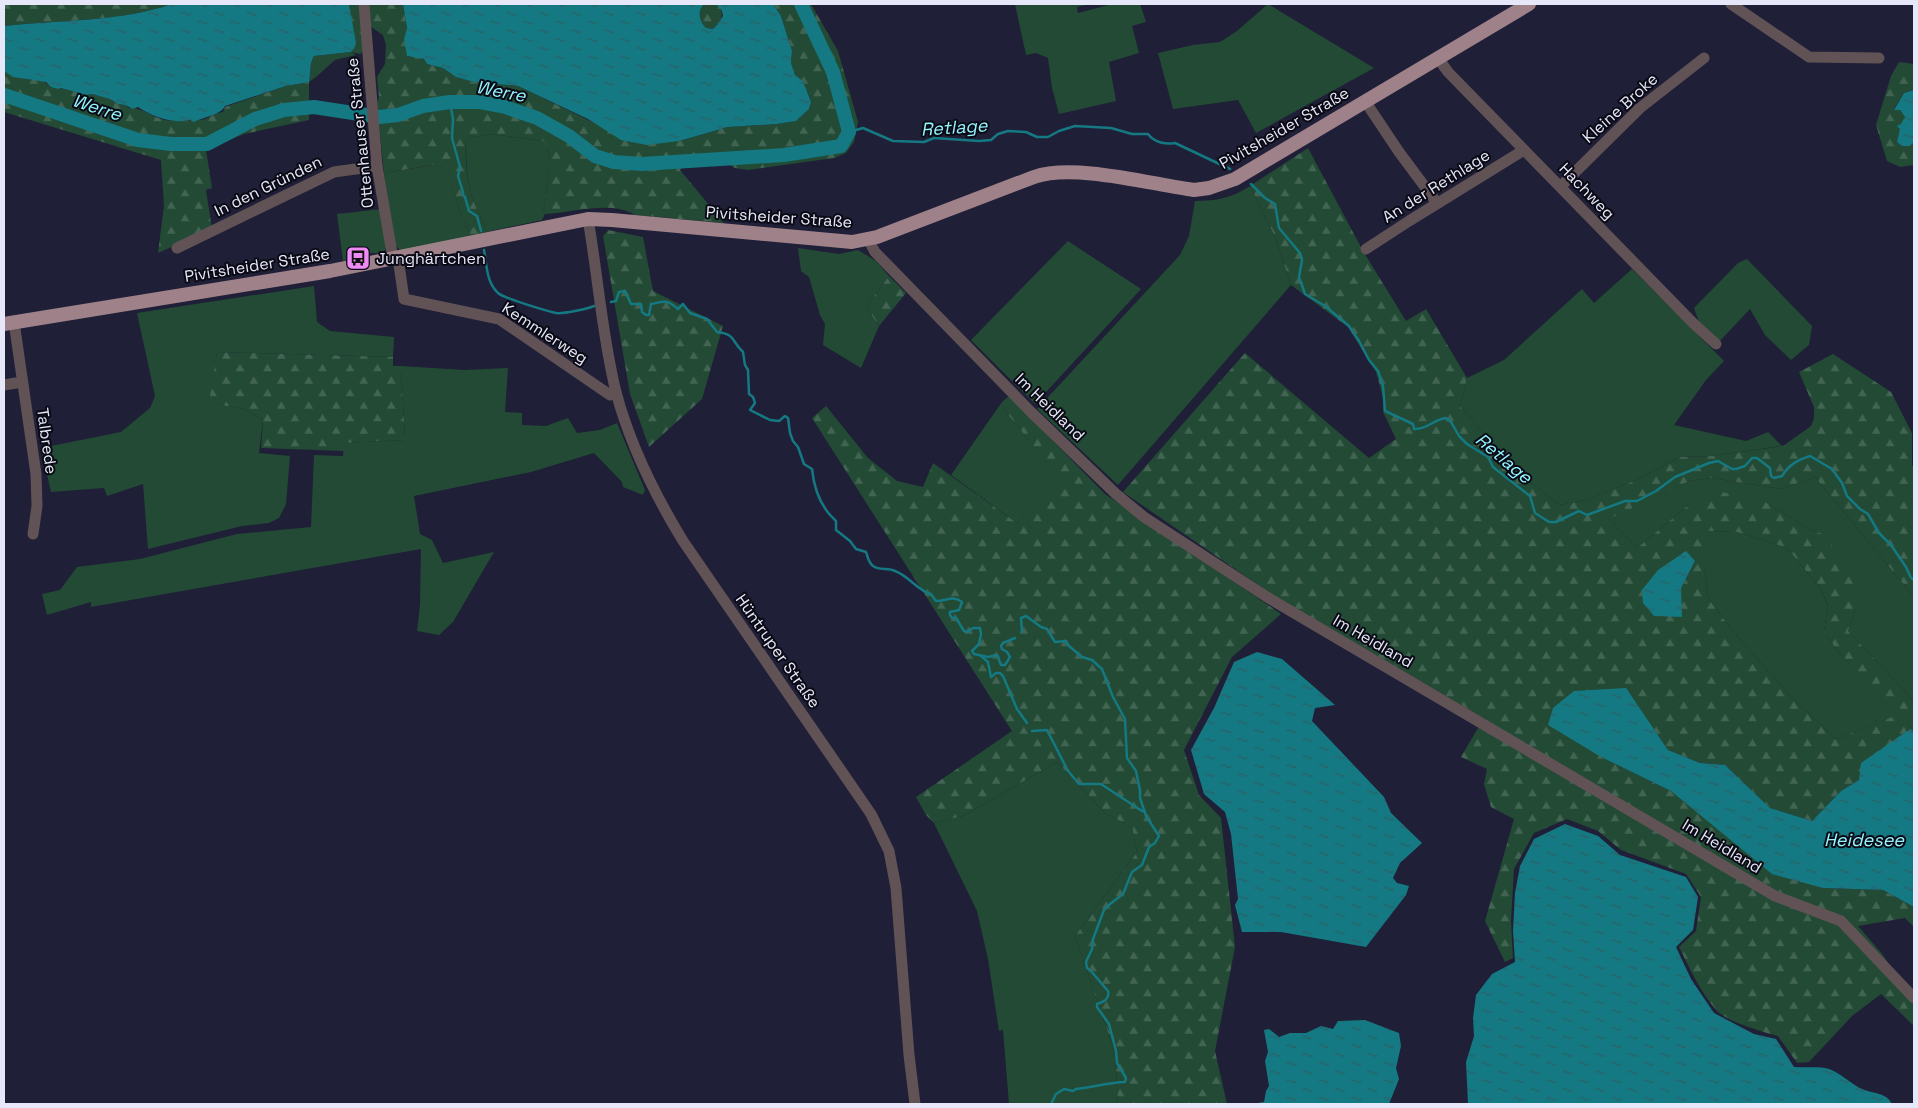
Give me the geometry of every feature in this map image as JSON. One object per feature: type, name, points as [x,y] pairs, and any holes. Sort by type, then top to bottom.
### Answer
[{"type":"main road","name":"Pivitsheider Straße","points":[[9,323],[330,271],[588,219],[852,242],[868,239],[1034,177],[1056,173],[1076,172],[1194,190],[1209,188],[1235,179],[1529,4]]},
{"type":"street","name":"Ottenhauser Straße","points":[[364,4],[372,124],[377,166],[395,258]]},
{"type":"street","points":[[1731,4],[1808,58],[1880,58]]},
{"type":"street","name":"Hachweg","points":[[1438,58],[1448,72],[1693,323],[1716,344]]},
{"type":"street","name":"Kleine Broke","points":[[1560,186],[1640,108],[1704,58]]},
{"type":"street","points":[[1365,101],[1437,204]]},
{"type":"street","name":"An der Rethlage","points":[[1366,249],[1524,150]]},
{"type":"street","name":"In den Gründen","points":[[177,248],[334,172],[377,166]]},
{"type":"street","name":"Hüntruper Straße","points":[[588,219],[607,346],[616,392],[640,460],[673,524],[871,814],[889,851],[898,908],[909,1055],[915,1104]]},
{"type":"street","name":"Im Heidland","points":[[868,239],[874,252],[1031,412],[1116,494],[1144,518],[1267,597],[1775,896],[1841,921],[1914,998]]},
{"type":"street","name":"Kemmlerweg","points":[[395,258],[404,299],[499,319],[610,395],[616,392]]},
{"type":"street","name":"Talbrede","points":[[9,323],[22,382],[36,474],[37,506],[33,534]]},
{"type":"street","points":[[4,385],[22,382]]},
{"type":"green space","points":[[4,4],[172,4],[132,14],[89,20],[4,26]]},
{"type":"green space","points":[[349,4],[360,4],[364,51],[360,54],[351,52],[354,49],[355,43]]},
{"type":"green space","points":[[369,4],[403,4],[407,29],[404,39],[409,57],[413,56],[425,60],[427,64],[443,68],[456,77],[474,82],[518,86],[603,127],[679,141],[728,127],[796,121],[809,109],[811,102],[803,81],[795,75],[791,63],[792,51],[781,16],[773,4],[811,4],[838,51],[858,122],[854,142],[846,153],[834,158],[748,170],[735,168],[726,163],[682,167],[680,170],[724,223],[635,215],[614,208],[591,208],[545,214],[543,211],[549,164],[547,147],[543,141],[492,134],[466,138],[469,187],[486,232],[471,236],[459,209],[449,173],[443,168],[433,165],[384,173],[377,103],[379,97],[377,77],[385,64],[386,45],[383,35],[371,27]]},
{"type":"green space","points":[[704,4],[716,4],[721,10],[721,20],[713,29],[706,28],[700,19],[700,10]]},
{"type":"green space","points":[[1015,4],[1090,4],[1077,7],[1078,13],[1112,4],[1140,4],[1146,22],[1132,26],[1139,53],[1109,62],[1116,101],[1059,114],[1052,88],[1048,58],[1036,53],[1026,55]]},
{"type":"green space","points":[[1268,4],[1374,68],[1256,133],[1238,100],[1173,109],[1158,53],[1193,45],[1220,42],[1237,31]]},
{"type":"green space","points":[[351,52],[356,55],[335,60],[309,82],[314,56]]},
{"type":"green space","points":[[1899,62],[1914,64],[1914,90],[1904,93],[1894,109],[1900,110],[1905,117],[1897,142],[1902,146],[1910,146],[1914,142],[1914,165],[1900,167],[1887,161],[1876,125],[1891,76]]},
{"type":"green space","points":[[4,71],[22,78],[42,80],[51,87],[58,89],[61,88],[110,99],[118,104],[138,109],[160,119],[173,121],[205,119],[223,112],[225,107],[286,86],[309,82],[309,120],[244,134],[206,150],[212,188],[206,190],[212,229],[158,253],[164,206],[161,160],[4,112]]},
{"type":"green space","points":[[492,134],[543,141],[547,147],[549,175],[543,211],[545,214],[542,220],[486,232],[469,187],[466,163],[466,138]]},
{"type":"green space","points":[[1308,148],[1363,251],[1406,321],[1426,309],[1467,378],[1460,406],[1516,471],[1559,505],[1586,500],[1634,481],[1680,457],[1711,456],[1783,446],[1811,426],[1814,419],[1814,407],[1799,372],[1833,354],[1891,392],[1912,433],[1912,465],[1914,468],[1914,597],[1815,477],[1782,489],[1712,478],[1689,481],[1609,519],[1637,548],[1691,503],[1718,491],[1767,503],[1810,530],[1824,534],[1852,574],[1855,610],[1848,631],[1914,701],[1914,732],[1909,729],[1859,780],[1841,791],[1812,821],[1770,808],[1725,765],[1700,763],[1668,750],[1625,688],[1601,757],[1671,791],[1705,817],[1823,888],[1883,890],[1914,907],[1914,927],[1905,918],[1858,926],[1883,955],[1899,981],[1914,995],[1914,1026],[1881,994],[1852,1016],[1809,1062],[1797,1063],[1778,1036],[1746,1026],[1722,1015],[1711,1004],[1701,989],[1679,947],[1696,931],[1701,897],[1686,874],[1621,850],[1598,831],[1567,819],[1534,833],[1514,869],[1511,920],[1513,958],[1505,962],[1485,921],[1514,819],[1491,807],[1484,784],[1487,769],[1461,757],[1485,719],[1270,593],[1123,492],[1245,353],[1369,458],[1396,439],[1383,412],[1384,401],[1376,372],[1348,327],[1291,285],[1275,237],[1250,186]],"holes":[[[1705,531],[1737,532],[1787,548],[1820,588],[1828,605],[1824,632],[1839,653],[1897,715],[1836,739],[1790,696],[1732,630],[1708,598],[1705,569]],[[1695,561],[1681,588],[1681,617],[1658,570]]]},
{"type":"green space","points":[[434,165],[449,172],[459,209],[471,236],[400,250],[394,244],[384,173]]},
{"type":"green space","points":[[1250,186],[1275,237],[1291,285],[1118,485],[1037,409],[1180,255],[1189,236],[1195,201],[1224,198]]},
{"type":"green space","points":[[381,209],[386,247],[384,253],[371,253],[343,261],[337,214]]},
{"type":"green space","points":[[608,230],[643,237],[653,291],[723,326],[702,399],[649,447],[630,394],[603,236]]},
{"type":"green space","points":[[1068,241],[1141,289],[1035,404],[971,340]]},
{"type":"green space","points":[[798,248],[839,254],[858,250],[876,261],[889,276],[866,307],[879,326],[861,368],[823,345],[825,324],[820,315],[809,277],[801,271]]},
{"type":"green space","points":[[1747,259],[1812,326],[1809,345],[1791,360],[1765,335],[1750,309],[1718,343],[1699,322],[1694,308],[1738,263]]},
{"type":"green space","points":[[1632,269],[1724,361],[1706,380],[1674,425],[1746,441],[1768,432],[1782,446],[1711,456],[1680,457],[1634,481],[1586,500],[1559,505],[1516,471],[1460,406],[1467,378],[1504,360],[1582,289],[1594,303]]},
{"type":"green space","points":[[889,276],[906,293],[879,326],[866,307]]},
{"type":"green space","points":[[314,286],[317,322],[330,331],[394,337],[393,357],[217,352],[210,403],[245,409],[263,420],[259,453],[290,456],[286,504],[279,518],[269,523],[242,526],[148,549],[143,484],[107,496],[104,488],[51,492],[41,448],[121,432],[150,408],[155,396],[137,313]]},
{"type":"green space","points":[[217,352],[393,357],[393,366],[401,366],[405,440],[344,443],[344,451],[261,448],[263,420],[245,409],[209,403]]},
{"type":"green space","points":[[401,366],[464,370],[508,368],[505,412],[522,413],[522,425],[546,426],[568,418],[577,433],[600,430],[617,423],[645,490],[643,495],[623,487],[622,482],[594,453],[531,472],[414,496],[420,534],[432,540],[443,563],[494,552],[453,622],[439,635],[417,631],[420,605],[421,549],[91,607],[91,602],[47,615],[42,594],[60,590],[77,567],[140,559],[237,534],[311,527],[314,455],[343,456],[344,443],[405,440]]},
{"type":"green space","points":[[1009,396],[1105,494],[1281,614],[1232,657],[1184,750],[1199,795],[1221,818],[1235,947],[1215,1051],[1227,1104],[1118,1104],[1115,1053],[1075,936],[1137,852],[1132,827],[1106,814],[1057,762],[963,816],[934,823],[926,815],[916,797],[1012,731],[812,418],[826,406],[868,458],[897,481],[923,487],[933,463],[1017,523],[1063,482],[1005,411],[1002,402]]},
{"type":"green space","points":[[1002,402],[1005,411],[1064,482],[1017,523],[951,475]]},
{"type":"green space","points":[[1815,477],[1914,597],[1914,701],[1848,631],[1855,610],[1824,534],[1810,530],[1767,503],[1691,503],[1637,548],[1608,518],[1689,481],[1712,478],[1782,489]]},
{"type":"green space","points":[[1705,531],[1737,532],[1787,548],[1820,588],[1828,606],[1824,632],[1839,653],[1898,715],[1836,739],[1790,696],[1732,630],[1708,598],[1705,569]]},
{"type":"green space","points":[[1057,762],[1106,814],[1132,827],[1137,852],[1075,936],[1115,1053],[1118,1104],[1009,1104],[1003,1030],[999,1031],[988,959],[977,911],[934,823],[963,816]]},
{"type":"water","points":[[172,4],[349,4],[356,43],[351,52],[314,56],[309,82],[286,86],[225,106],[220,112],[194,122],[190,120],[176,121],[163,119],[138,107],[133,109],[92,94],[86,95],[61,88],[58,89],[51,87],[46,82],[13,77],[4,71],[4,26],[89,20],[132,14]]},
{"type":"water","points":[[403,4],[704,4],[700,10],[700,19],[706,28],[713,29],[723,16],[722,11],[716,4],[773,4],[781,16],[792,51],[791,63],[795,75],[803,81],[811,102],[809,109],[796,121],[728,127],[679,141],[647,145],[621,140],[588,119],[518,86],[474,82],[456,77],[443,68],[427,64],[424,59],[407,56],[404,39],[407,28]]},
{"type":"water","points":[[1914,90],[1914,142],[1910,146],[1902,146],[1897,142],[1900,129],[1897,126],[1901,124],[1905,117],[1900,110],[1894,110],[1904,93]]},
{"type":"water","points":[[1686,551],[1695,561],[1681,588],[1682,617],[1654,616],[1643,603],[1642,590],[1658,570]]},
{"type":"water","points":[[1257,652],[1282,659],[1335,705],[1315,708],[1312,721],[1384,797],[1391,813],[1422,843],[1400,863],[1393,878],[1397,883],[1409,886],[1406,895],[1366,947],[1281,932],[1242,932],[1235,905],[1238,899],[1231,834],[1225,812],[1204,794],[1191,750],[1214,708],[1234,662]]},
{"type":"water","name":"Heidesee","points":[[1626,688],[1668,750],[1700,763],[1725,765],[1770,808],[1812,821],[1841,791],[1859,780],[1861,763],[1910,729],[1914,732],[1914,907],[1883,890],[1823,888],[1772,874],[1671,791],[1601,757],[1548,725],[1553,708],[1574,691]]},
{"type":"water","points":[[1565,824],[1598,836],[1620,855],[1686,877],[1698,897],[1693,930],[1676,947],[1691,979],[1714,1013],[1754,1034],[1776,1039],[1794,1067],[1829,1069],[1862,1089],[1883,1095],[1892,1104],[1468,1104],[1466,1062],[1474,1036],[1473,1018],[1476,995],[1492,974],[1515,962],[1513,931],[1515,893],[1520,866],[1534,839]]},
{"type":"water","points":[[1365,1020],[1399,1033],[1401,1046],[1396,1068],[1399,1079],[1389,1104],[1257,1104],[1264,1102],[1269,1086],[1265,1061],[1268,1052],[1264,1030],[1269,1029],[1279,1037],[1290,1033],[1306,1033],[1321,1026],[1333,1029],[1338,1021]]},
{"type":"waterway","name":"Werre","points":[[4,95],[138,140],[171,144],[207,144],[255,119],[284,110],[314,107],[379,117],[398,115],[423,106],[450,102],[479,102],[505,107],[537,118],[569,136],[595,156],[614,162],[642,164],[784,155],[841,146],[849,132],[833,72],[801,4]]},
{"type":"waterway","points":[[450,102],[453,119],[452,138],[460,167],[458,176],[469,211],[477,216],[481,231]]},
{"type":"waterway","name":"Retlage","points":[[849,132],[863,128],[893,141],[924,142],[934,138],[991,140],[998,134],[1008,131],[1026,132],[1037,137],[1048,137],[1075,126],[1111,128],[1132,134],[1148,134],[1157,141],[1175,143],[1230,169]]},
{"type":"waterway","name":"Retlage","points":[[1251,184],[1265,198],[1275,204],[1279,228],[1300,253],[1302,260],[1299,277],[1305,294],[1325,306],[1349,326],[1369,360],[1378,371],[1383,386],[1385,411],[1413,424],[1414,429],[1423,428],[1446,418],[1467,444],[1488,457],[1493,467],[1530,496],[1535,513],[1549,522],[1556,522],[1579,511],[1587,515],[1625,501],[1637,501],[1656,491],[1675,477],[1709,463],[1718,461],[1732,469],[1736,469],[1745,466],[1752,458],[1757,458],[1770,468],[1771,476],[1774,478],[1782,476],[1794,463],[1810,456],[1832,469],[1842,483],[1847,496],[1868,514],[1879,533],[1891,545],[1914,580]]},
{"type":"waterway","points":[[484,250],[489,279],[498,293],[556,313],[594,306]]},
{"type":"waterway","points":[[611,302],[616,301],[619,292],[625,291],[631,304],[641,304],[642,312],[646,315],[649,315],[651,304],[666,302],[678,309],[683,304],[690,313],[707,319],[717,332],[730,336],[743,352],[745,365],[748,370],[749,394],[753,397],[755,403],[750,410],[770,420],[779,421],[785,416],[788,418],[793,441],[798,447],[804,464],[812,469],[819,497],[826,510],[836,521],[836,530],[850,541],[856,549],[866,552],[873,566],[900,573],[922,590],[931,594],[936,601],[956,599],[962,602],[959,610],[950,612],[950,615],[952,618],[956,618],[964,631],[967,632],[973,628],[980,628],[979,644],[972,651],[974,654],[988,657],[997,655],[1001,665],[1005,665],[1010,657],[1001,646],[1003,643],[1015,638]]},
{"type":"waterway","points":[[1022,632],[1021,618],[1026,616],[1047,629],[1055,642],[1066,641],[1082,657],[1092,660],[1102,669],[1113,697],[1125,719],[1127,758],[1136,771],[1140,798],[1146,816],[1159,836],[1155,843],[1149,847],[1142,865],[1132,872],[1123,894],[1104,910],[1086,962],[1087,968],[1108,991],[1107,998],[1097,1004],[1097,1007],[1109,1024],[1117,1063],[1126,1078],[1125,1082],[1073,1091],[1064,1089],[1056,1094],[1051,1104]]},
{"type":"waterway","points":[[981,656],[988,662],[991,677],[996,673],[1000,673],[1003,676],[1017,709],[1027,723]]},
{"type":"waterway","points":[[1032,731],[1047,730],[1068,771],[1079,784],[1101,784],[1142,811],[1145,811]]},
{"type":"place","name":"Junghärtchen","points":[[358,258]]}]
